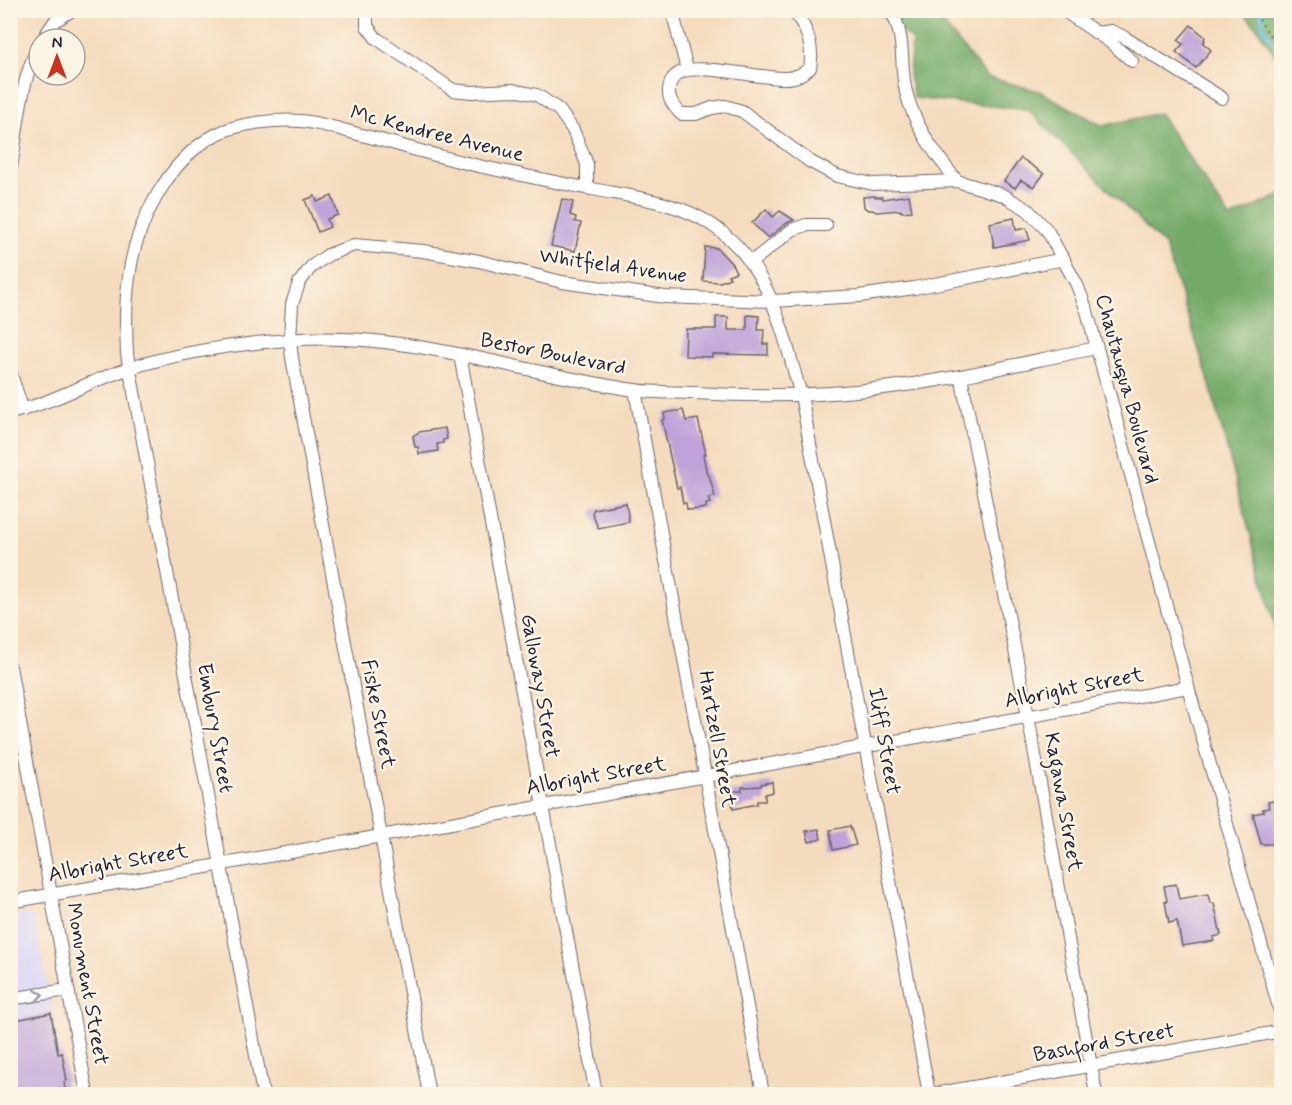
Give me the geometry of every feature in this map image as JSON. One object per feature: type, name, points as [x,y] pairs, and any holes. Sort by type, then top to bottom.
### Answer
[{"type":"street","points":[[51,27],[55,21],[72,10]]},
{"type":"street","points":[[367,10],[367,26],[376,38],[453,90],[471,92],[513,90],[537,95],[559,110],[573,130],[587,164],[587,188]]},
{"type":"street","points":[[672,10],[687,70],[717,70],[785,78],[800,76],[810,68],[813,54],[807,31],[792,10]]},
{"type":"street","points":[[891,10],[902,39],[906,91],[918,125],[957,181]]},
{"type":"street","points":[[1063,10],[1132,61]]},
{"type":"street","points":[[1096,33],[1111,31],[1122,36],[1222,98]]},
{"type":"street","name":"Chautauqua Boulevard","points":[[687,70],[677,74],[671,81],[668,92],[671,104],[681,114],[696,114],[725,106],[742,111],[810,161],[837,176],[873,184],[957,181],[1003,195],[1028,210],[1047,230],[1064,259],[1087,311],[1188,687],[1281,1018]]},
{"type":"street","points":[[10,173],[15,124],[27,78]]},
{"type":"street","name":"Mc Kendree Avenue","points":[[130,368],[125,319],[129,275],[144,220],[156,195],[185,158],[217,134],[256,122],[302,121],[478,166],[655,202],[686,211],[712,225],[740,250],[760,275],[773,301],[801,395]]},
{"type":"street","points":[[750,262],[792,230],[806,225],[826,225]]},
{"type":"street","name":"Whitfield Avenue","points":[[290,340],[292,304],[300,283],[310,267],[328,255],[354,245],[423,251],[479,261],[562,282],[665,297],[773,301],[859,296],[914,288],[1064,259]]},
{"type":"street","name":"Bestor Boulevard","points":[[16,412],[130,368],[212,348],[290,340],[341,338],[390,341],[635,390],[719,395],[801,395],[884,388],[961,376],[1096,348]]},
{"type":"street","name":"Fiske Street","points":[[290,340],[429,1095]]},
{"type":"street","name":"Galloway Street","points":[[460,355],[596,1095]]},
{"type":"street","name":"Embury Street","points":[[130,368],[263,1095]]},
{"type":"street","points":[[10,372],[16,412]]},
{"type":"street","name":"Kagawa Street","points":[[961,376],[1028,716],[1096,1095]]},
{"type":"street","name":"Hartzell Street","points":[[635,390],[763,1095]]},
{"type":"street","name":"Iliff Street","points":[[801,395],[929,1095]]},
{"type":"street","name":"Monument Street","points":[[10,667],[87,1095]]},
{"type":"street","name":"Albright Street","points":[[10,902],[1188,687]]},
{"type":"street","points":[[10,999],[67,990]]},
{"type":"street","name":"Bashford Street","points":[[934,1095],[1281,1031]]},
{"type":"path","points":[[1252,10],[1281,52]]},
{"type":"shaded area","points":[[28,914],[35,919],[68,1094],[11,1094],[11,916]]},
{"type":"green space","points":[[877,11],[933,11],[987,77],[1039,91],[1103,126],[1159,113],[1230,218],[1281,195],[1281,648],[1208,378],[1165,246],[1028,110],[914,98],[909,75],[912,40]]},
{"type":"green space","points":[[1241,11],[1274,11],[1281,22],[1281,65],[1257,27]]},
{"type":"building","points":[[1191,25],[1205,37],[1203,43],[1211,50],[1196,68],[1176,52],[1183,44],[1178,40]]},
{"type":"building","points":[[1021,158],[1044,174],[1034,187],[1021,180],[1015,188],[1004,181]]},
{"type":"building","points":[[909,195],[912,211],[876,212],[864,207],[863,197],[875,196],[883,199]]},
{"type":"building","points":[[315,196],[317,202],[332,196],[338,215],[327,219],[330,227],[318,232],[305,200]]},
{"type":"building","points":[[562,199],[573,202],[570,215],[576,217],[575,222],[581,223],[575,251],[551,246]]},
{"type":"building","points":[[766,209],[773,217],[780,211],[794,220],[768,238],[752,223]]},
{"type":"building","points":[[1014,218],[1016,230],[1026,228],[1030,240],[994,247],[990,223]]},
{"type":"building","points":[[705,247],[717,248],[732,264],[736,272],[728,275],[730,278],[720,282],[703,281]]},
{"type":"building","points":[[747,315],[759,316],[758,330],[764,330],[763,344],[768,344],[768,355],[685,356],[686,329],[716,329],[716,317],[728,317],[728,330],[747,330]]},
{"type":"building","points":[[683,410],[686,421],[698,419],[706,454],[703,454],[707,475],[709,475],[715,497],[708,498],[710,503],[706,504],[706,508],[687,509],[686,503],[683,503],[680,487],[677,488],[662,420],[665,419],[664,413]]},
{"type":"building","points":[[445,428],[447,439],[437,444],[438,451],[419,454],[413,436],[419,432]]},
{"type":"building","points":[[626,503],[629,522],[598,528],[592,513],[594,509]]},
{"type":"building","points":[[772,782],[773,792],[765,794],[765,801],[757,801],[757,804],[733,809],[731,791],[742,791],[742,787],[761,786],[761,784]]},
{"type":"building","points":[[1281,799],[1281,844],[1261,844],[1253,814],[1264,812],[1263,809],[1269,808],[1268,802]]},
{"type":"building","points":[[850,826],[856,845],[833,850],[830,830]]},
{"type":"building","points":[[819,829],[821,839],[809,842],[806,831]]},
{"type":"building","points":[[1176,884],[1179,899],[1208,894],[1210,903],[1214,903],[1221,935],[1213,937],[1214,941],[1182,946],[1177,921],[1169,923],[1165,902],[1167,901],[1164,886]]},
{"type":"building","points":[[51,1013],[58,1054],[62,1053],[67,1081],[64,1082],[66,1095],[16,1095],[10,1086],[10,1021]]},
{"type":"waterway","points":[[1261,10],[1264,29],[1282,52]]}]
